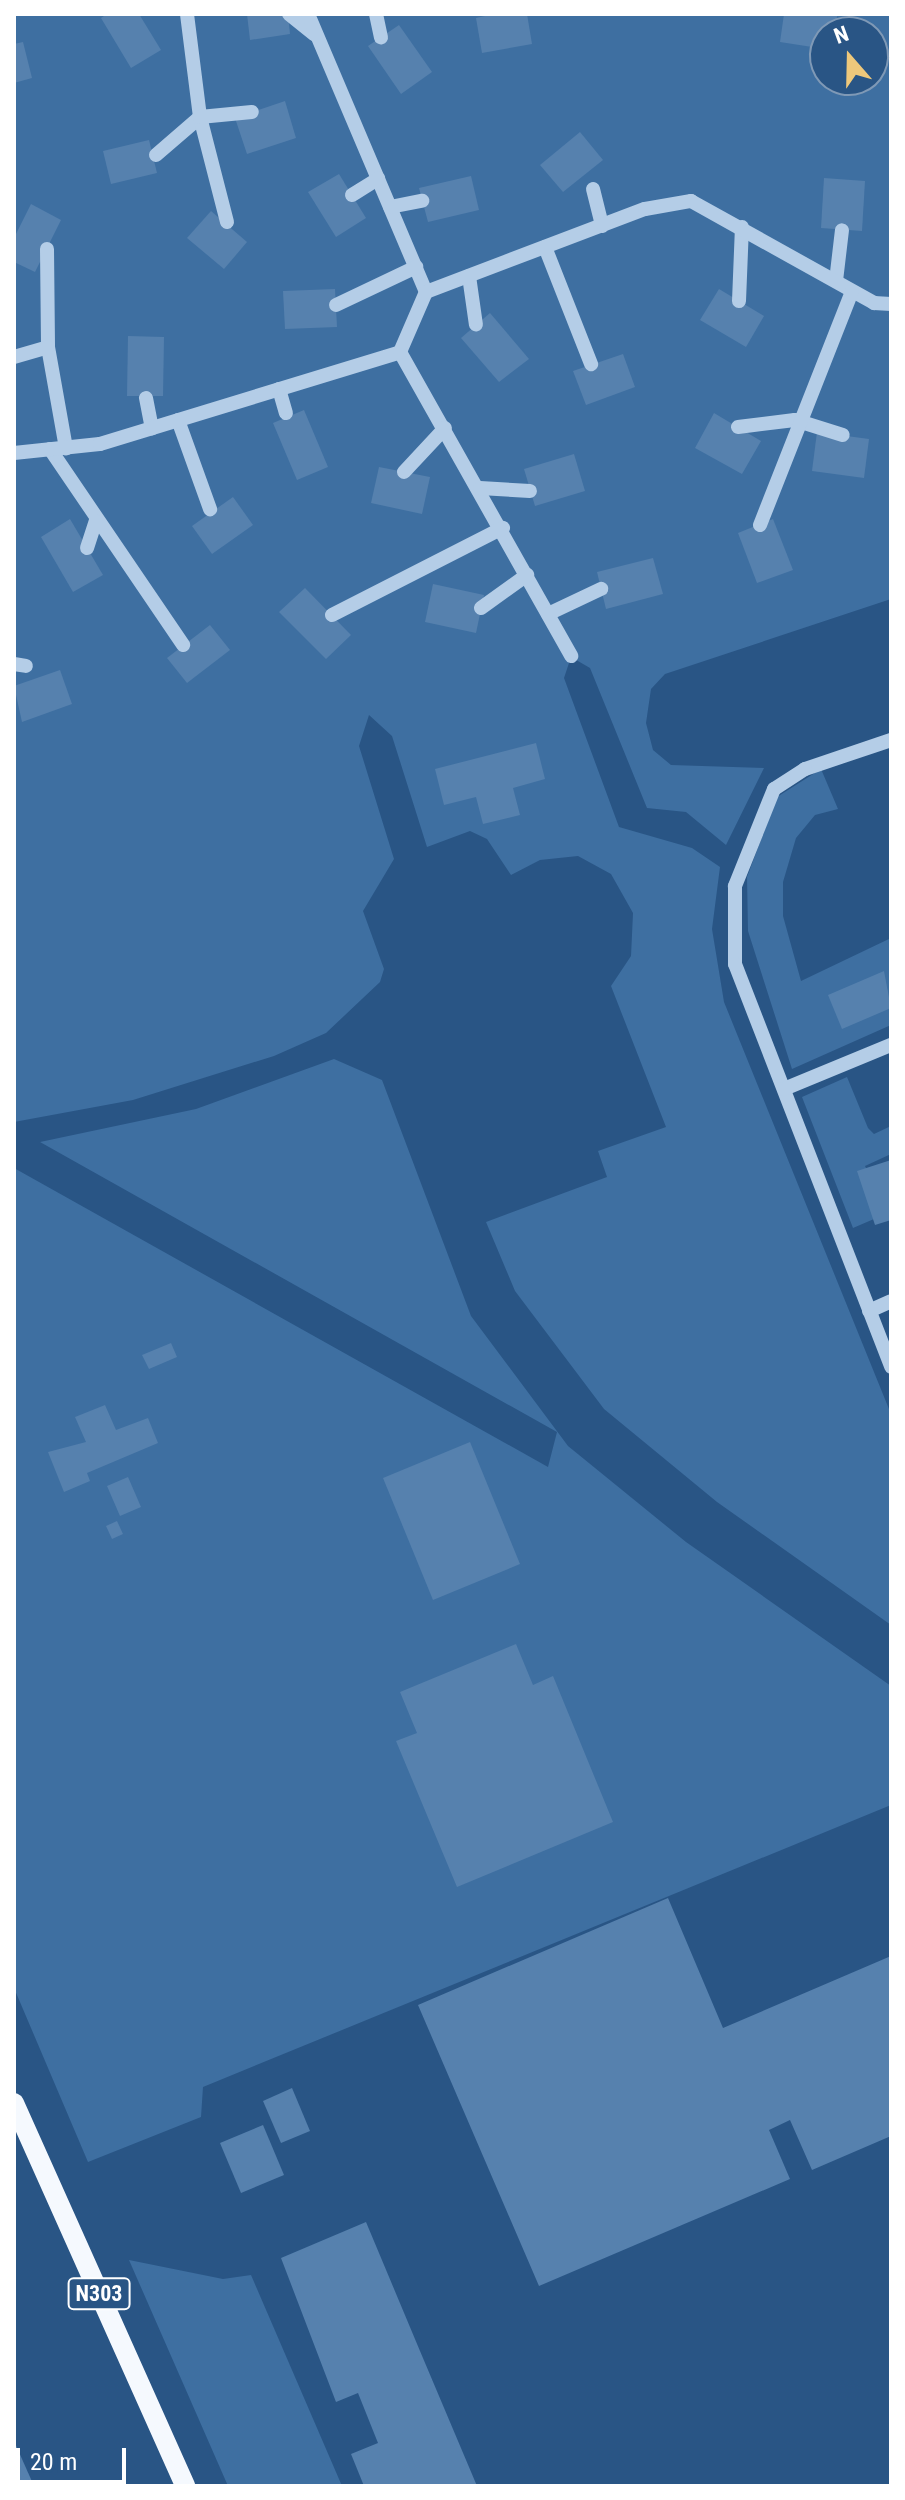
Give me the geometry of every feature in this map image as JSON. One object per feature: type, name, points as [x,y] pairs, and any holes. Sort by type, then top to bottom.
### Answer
[{"type":"main road","name":"N303","points":[[14,2103],[185,2486]]},
{"type":"lane","points":[[187,14],[200,117],[227,222]]},
{"type":"lane","points":[[289,14],[318,37]]},
{"type":"lane","points":[[14,453],[66,448],[152,428],[400,352],[426,292],[308,14]]},
{"type":"lane","points":[[376,14],[381,37]]},
{"type":"lane","points":[[156,155],[200,117],[252,112]]},
{"type":"lane","points":[[352,195],[378,179]]},
{"type":"lane","points":[[593,189],[602,226]]},
{"type":"lane","points":[[390,207],[422,201]]},
{"type":"lane","points":[[426,292],[602,226],[691,201],[852,291],[891,304]]},
{"type":"lane","points":[[739,301],[742,227]]},
{"type":"lane","points":[[836,281],[842,230]]},
{"type":"lane","points":[[545,247],[591,364]]},
{"type":"lane","points":[[47,249],[48,347],[66,448]]},
{"type":"lane","points":[[336,305],[416,267]]},
{"type":"lane","points":[[469,276],[476,325]]},
{"type":"lane","points":[[760,525],[795,420],[852,291]]},
{"type":"lane","points":[[14,357],[48,347]]},
{"type":"lane","points":[[400,352],[503,528],[571,656]]},
{"type":"lane","points":[[279,389],[286,413]]},
{"type":"lane","points":[[146,398],[152,428]]},
{"type":"lane","points":[[178,420],[210,509]]},
{"type":"lane","points":[[738,427],[795,420],[843,435]]},
{"type":"lane","points":[[404,472],[445,428]]},
{"type":"lane","points":[[50,449],[183,645]]},
{"type":"lane","points":[[480,488],[530,491]]},
{"type":"lane","points":[[87,548],[96,521]]},
{"type":"lane","points":[[332,615],[503,528]]},
{"type":"lane","points":[[481,608],[527,575]]},
{"type":"lane","points":[[548,614],[601,589]]},
{"type":"lane","points":[[891,740],[805,769],[774,789],[737,872],[735,964],[891,1367]]},
{"type":"lane","points":[[784,1089],[891,1045]]},
{"type":"lane","points":[[869,1311],[891,1301]]},
{"type":"shaded area","points":[[14,14],[891,14],[891,599],[665,674],[651,689],[646,723],[653,750],[671,765],[764,768],[726,845],[686,812],[647,808],[590,668],[571,657],[564,678],[619,827],[692,848],[720,867],[712,929],[724,1002],[891,1414],[891,1625],[717,1502],[604,1409],[515,1291],[486,1222],[607,1177],[598,1151],[666,1127],[611,986],[631,956],[633,913],[611,874],[578,856],[540,860],[511,875],[487,839],[470,831],[427,847],[392,736],[369,715],[359,746],[394,859],[363,911],[384,969],[380,982],[326,1033],[274,1056],[133,1100],[14,1122]]},
{"type":"shaded area","points":[[821,769],[838,809],[815,815],[796,838],[783,882],[783,916],[801,981],[891,938],[891,1025],[792,1069],[748,931],[747,877],[777,797]]},
{"type":"shaded area","points":[[334,1059],[382,1080],[471,1316],[568,1446],[686,1542],[891,1686],[891,1805],[203,2087],[201,2117],[88,2162],[14,1988],[14,1168],[548,1467],[557,1432],[40,1142],[196,1109]]},
{"type":"shaded area","points":[[847,1077],[868,1128],[874,1134],[891,1126],[891,1154],[865,1166],[888,1213],[853,1228],[802,1097]]},
{"type":"shaded area","points":[[129,2260],[223,2279],[251,2275],[342,2486],[228,2486]]},
{"type":"building","points":[[107,14],[139,14],[161,50],[131,68],[101,18]]},
{"type":"building","points":[[247,14],[288,14],[290,34],[250,40]]},
{"type":"building","points":[[494,14],[527,14],[532,44],[482,53],[476,18]]},
{"type":"building","points":[[784,14],[837,16],[809,16],[809,47],[780,42]]},
{"type":"building","points":[[399,25],[432,72],[401,94],[368,46]]},
{"type":"building","points":[[23,42],[32,78],[14,83],[14,44]]},
{"type":"building","points":[[285,101],[296,138],[247,154],[235,118]]},
{"type":"building","points":[[580,132],[603,160],[563,192],[540,165]]},
{"type":"building","points":[[149,140],[157,173],[111,184],[103,151]]},
{"type":"building","points":[[339,174],[366,218],[336,237],[308,192]]},
{"type":"building","points":[[471,176],[479,210],[428,222],[419,188]]},
{"type":"building","points":[[824,178],[865,181],[862,231],[821,228]]},
{"type":"building","points":[[31,204],[61,220],[35,272],[14,262],[14,238]]},
{"type":"building","points":[[211,211],[247,242],[224,269],[187,238]]},
{"type":"building","points":[[335,289],[337,327],[285,329],[283,291]]},
{"type":"building","points":[[719,289],[764,316],[746,347],[700,320]]},
{"type":"building","points":[[490,313],[529,359],[499,382],[461,338]]},
{"type":"building","points":[[128,336],[164,337],[163,396],[127,396]]},
{"type":"building","points":[[623,354],[635,387],[586,405],[573,371]]},
{"type":"building","points":[[304,410],[328,467],[297,480],[273,423]]},
{"type":"building","points":[[714,413],[761,441],[742,474],[695,448]]},
{"type":"building","points":[[817,432],[869,439],[864,478],[812,471]]},
{"type":"building","points":[[574,454],[585,491],[535,506],[524,469]]},
{"type":"building","points":[[379,467],[430,477],[422,514],[371,503]]},
{"type":"building","points":[[233,497],[253,525],[212,554],[192,526]]},
{"type":"building","points":[[70,519],[103,575],[73,592],[41,537]]},
{"type":"building","points":[[773,519],[793,570],[757,583],[738,533]]},
{"type":"building","points":[[653,558],[663,594],[606,609],[597,572]]},
{"type":"building","points":[[433,584],[484,595],[476,633],[425,622]]},
{"type":"building","points":[[305,588],[351,635],[326,659],[279,612]]},
{"type":"building","points":[[210,625],[230,650],[187,683],[167,658]]},
{"type":"building","points":[[60,670],[72,704],[22,722],[14,686]]},
{"type":"building","points":[[536,743],[545,779],[513,788],[520,815],[483,824],[476,797],[444,805],[435,769]]},
{"type":"building","points":[[884,971],[891,1008],[842,1029],[828,995]]},
{"type":"building","points":[[891,1160],[891,1220],[875,1225],[857,1171]]},
{"type":"building","points":[[171,1343],[177,1357],[149,1369],[142,1355]]},
{"type":"building","points":[[105,1405],[116,1430],[148,1418],[158,1443],[87,1473],[90,1481],[64,1492],[48,1452],[86,1442],[75,1417]]},
{"type":"building","points":[[470,1442],[520,1564],[433,1600],[383,1478]]},
{"type":"building","points":[[128,1477],[141,1507],[120,1516],[107,1486]]},
{"type":"building","points":[[117,1521],[123,1534],[112,1539],[106,1526]]},
{"type":"building","points":[[516,1644],[533,1685],[553,1676],[613,1822],[457,1887],[396,1741],[417,1733],[400,1692]]},
{"type":"building","points":[[668,1898],[723,2028],[891,1956],[891,2136],[812,2170],[790,2120],[769,2130],[790,2179],[539,2286],[418,2005]]},
{"type":"building","points":[[292,2088],[310,2131],[281,2143],[263,2101]]},
{"type":"building","points":[[263,2125],[284,2175],[241,2193],[220,2143]]},
{"type":"building","points":[[366,2222],[477,2486],[364,2486],[351,2454],[378,2443],[358,2393],[336,2402],[281,2258]]},
{"type":"building","points":[[14,2441],[34,2486],[14,2486]]}]
